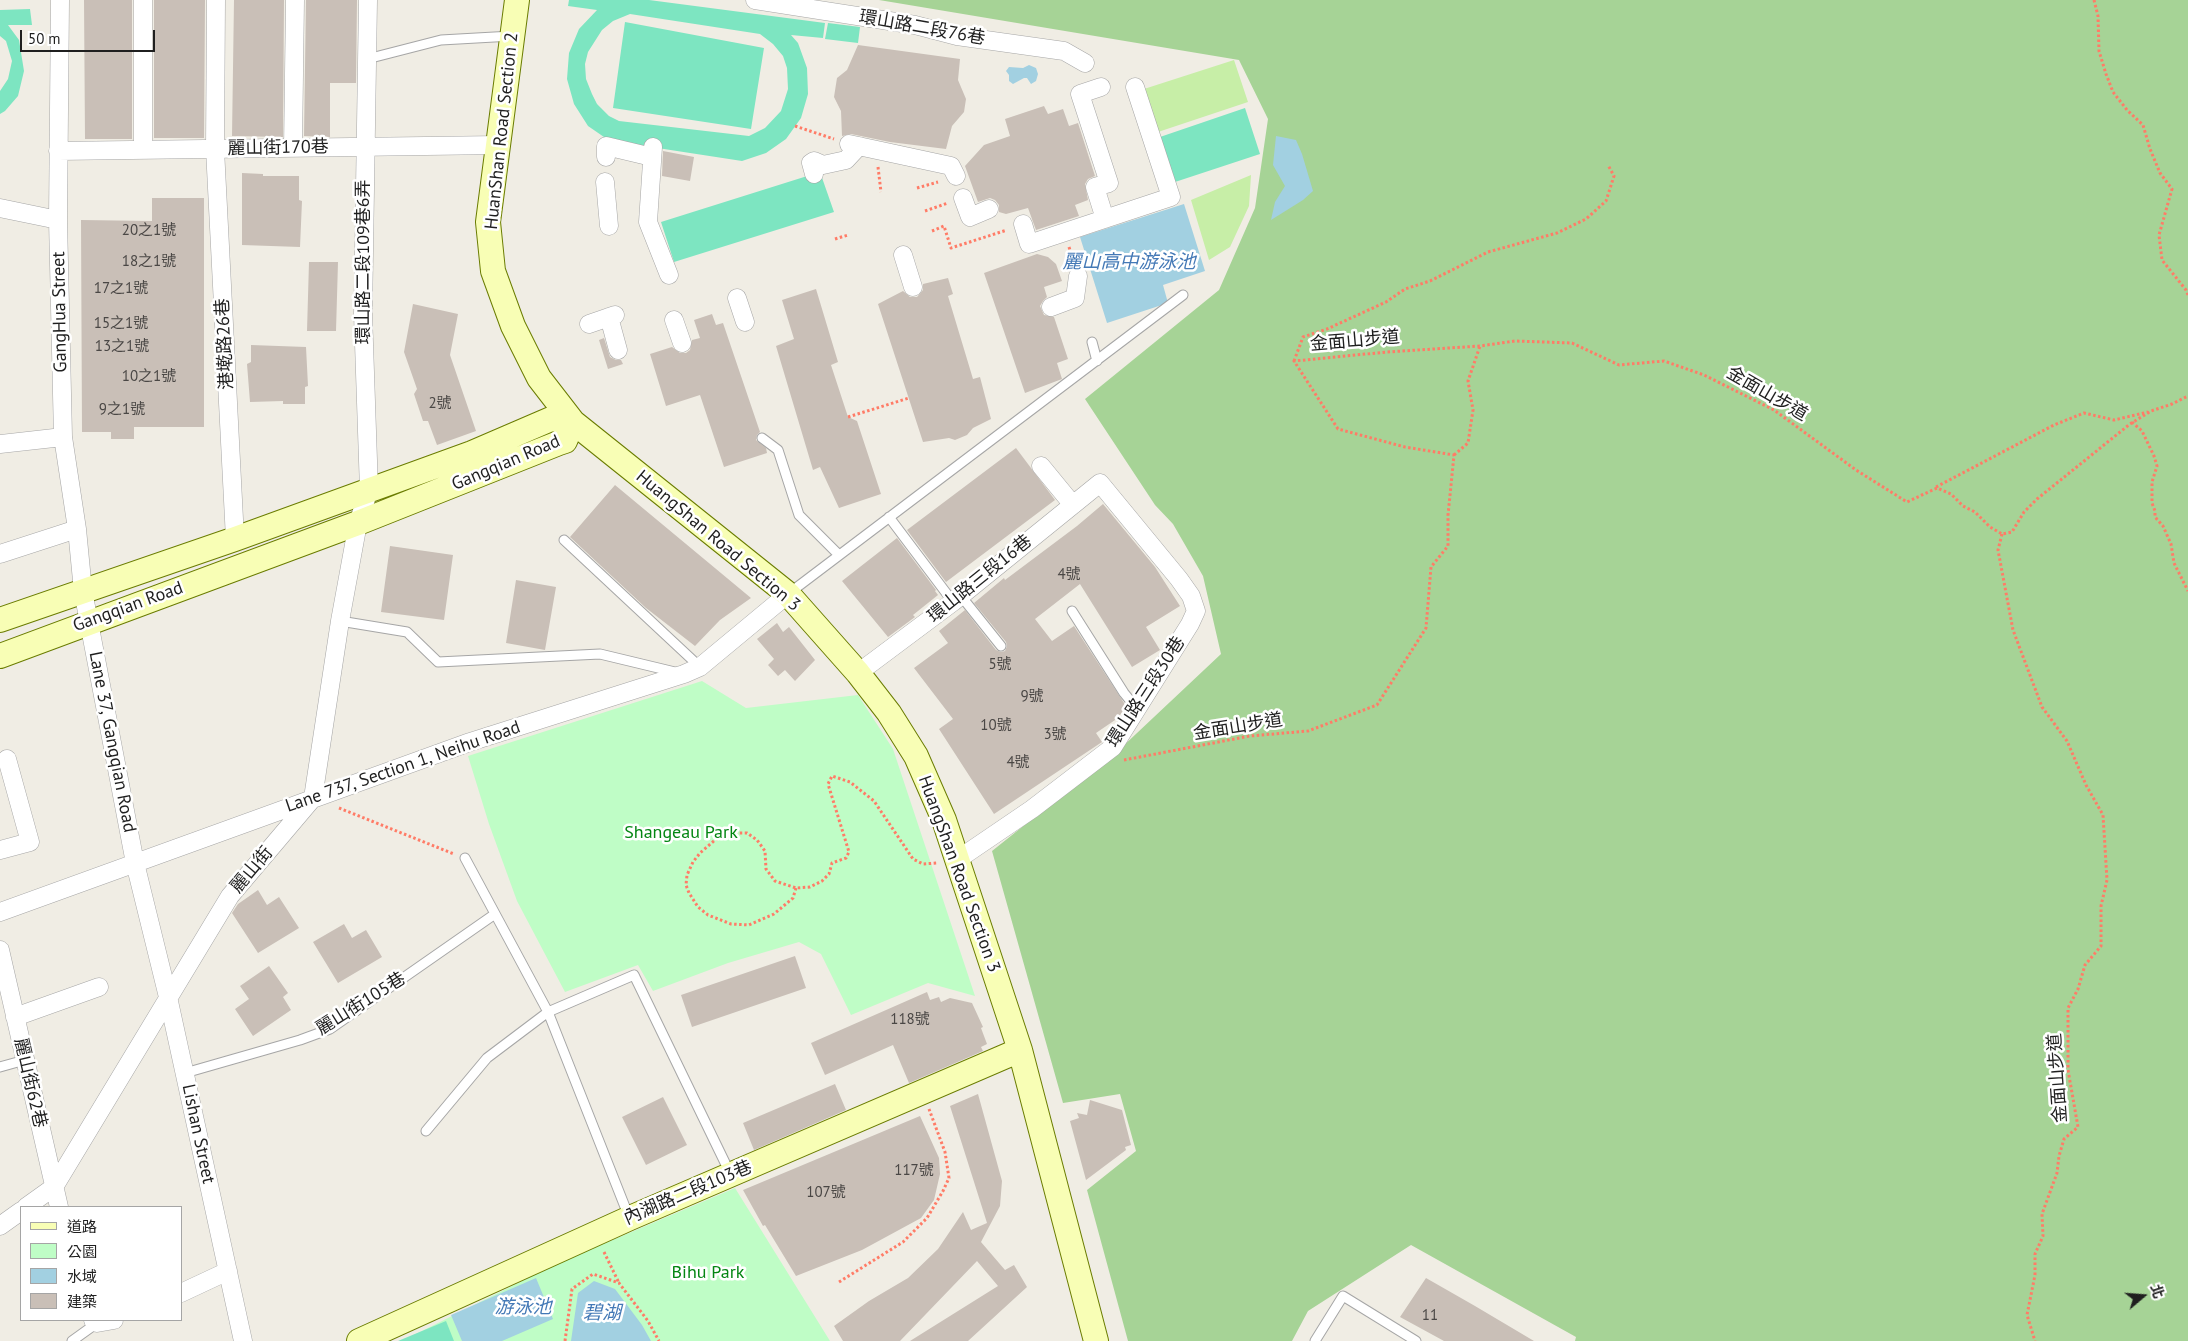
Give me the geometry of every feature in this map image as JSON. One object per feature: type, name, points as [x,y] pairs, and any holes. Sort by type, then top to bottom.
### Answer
[{"type":"street","name":"GangHua Street","points":[[60,0],[58,220],[63,437],[77,529],[83,591],[89,622]]},
{"type":"street","points":[[143,0],[144,150]]},
{"type":"street","name":"港墘路26巷","points":[[216,0],[215,149],[235,539]]},
{"type":"street","points":[[293,148],[295,0]]},
{"type":"street","name":"環山路二段109巷6弄","points":[[358,523],[369,490],[363,314],[368,0]]},
{"type":"street","name":"HuanShan Road Section 2","points":[[517,0],[488,222],[493,271],[513,326],[539,378],[573,422]]},
{"type":"street","name":"環山路二段76巷","points":[[756,0],[915,25],[957,36],[1064,50],[1085,63]]},
{"type":"street","points":[[1100,87],[1080,94],[1109,183],[1095,187],[1105,219]]},
{"type":"street","points":[[1023,224],[1029,244],[1171,197],[1135,87]]},
{"type":"street","name":"麗山街170巷","points":[[58,151],[498,144]]},
{"type":"street","points":[[814,174],[811,163],[814,161],[823,165],[846,160],[854,145],[951,166],[956,176]]},
{"type":"street","points":[[606,157],[606,146],[652,152],[648,222],[669,275]]},
{"type":"street","points":[[605,182],[609,226]]},
{"type":"street","points":[[963,198],[970,217],[989,209]]},
{"type":"street","points":[[0,208],[58,220]]},
{"type":"street","points":[[903,254],[913,287]]},
{"type":"street","points":[[1050,307],[1075,298],[1078,276]]},
{"type":"street","points":[[737,298],[745,322]]},
{"type":"street","points":[[589,324],[612,316],[618,350]]},
{"type":"street","points":[[674,320],[682,343]]},
{"type":"street","name":"Gangqian Road","points":[[0,620],[235,539],[472,453],[552,419],[573,422],[565,441],[358,523],[0,656]]},
{"type":"street","name":"HuangShan Road Section 3","points":[[573,422],[788,594],[858,673],[889,713],[916,756],[944,820],[1020,1050],[1096,1341]]},
{"type":"street","points":[[0,444],[63,437]]},
{"type":"street","points":[[1041,466],[1073,505]]},
{"type":"street","name":"環山路三段30巷","points":[[957,860],[1032,809],[1113,747],[1190,624],[1196,611],[1190,596],[1179,579],[1100,483]]},
{"type":"street","name":"環山路三段16巷","points":[[858,673],[957,599],[1100,483]]},
{"type":"street","points":[[313,798],[340,620],[358,523]]},
{"type":"street","points":[[0,554],[77,529]]},
{"type":"street","name":"Lane 737, Section 1, Neihu Road","points":[[0,912],[470,742],[692,670],[788,594]]},
{"type":"street","name":"Lane 37, Gangqian Road","points":[[89,622],[135,863],[168,997]]},
{"type":"street","points":[[0,850],[30,842],[7,759]]},
{"type":"street","name":"麗山街","points":[[27,1206],[54,1187],[230,896],[313,798]]},
{"type":"street","name":"麗山街62巷","points":[[0,950],[54,1187]]},
{"type":"street","points":[[15,1017],[100,987]]},
{"type":"street","name":"Lishan Street","points":[[168,997],[228,1271]]},
{"type":"street","name":"內湖路二段103巷","points":[[359,1341],[630,1218],[1020,1050]]},
{"type":"street","points":[[54,1187],[59,1206]]},
{"type":"street","points":[[0,1226],[20,1212]]},
{"type":"street","points":[[182,1293],[228,1271],[243,1341]]},
{"type":"lane","points":[[367,59],[441,40],[512,36]]},
{"type":"lane","points":[[788,594],[1183,295]]},
{"type":"lane","points":[[1092,342],[1097,361]]},
{"type":"lane","points":[[762,438],[778,450],[799,515],[839,555]]},
{"type":"lane","points":[[889,517],[957,599],[1001,646]]},
{"type":"lane","points":[[564,540],[692,670]]},
{"type":"lane","points":[[1072,611],[1124,693],[1137,709]]},
{"type":"lane","points":[[340,620],[406,632],[438,662],[600,654],[692,670]]},
{"type":"lane","points":[[465,858],[548,1012],[630,1218]]},
{"type":"lane","name":"麗山街105巷","points":[[185,1073],[300,1040],[330,1029],[495,914]]},
{"type":"lane","points":[[426,1131],[486,1058],[548,1012],[634,975],[731,1174]]},
{"type":"lane","points":[[0,1067],[25,1060]]},
{"type":"lane","points":[[1315,1341],[1343,1296],[1416,1341]]},
{"type":"lane","points":[[72,1341],[95,1321]]},
{"type":"path","points":[[2094,0],[2098,16],[2099,51],[2106,74],[2118,98],[2127,110],[2143,125],[2160,173],[2172,189],[2158,235],[2162,260],[2186,290],[2188,296]]},
{"type":"path","points":[[795,126],[854,145]]},
{"type":"path","points":[[879,151],[881,192]]},
{"type":"path","points":[[1294,361],[1303,337],[1327,329],[1386,302],[1405,290],[1430,281],[1488,252],[1556,233],[1586,219],[1606,201],[1614,176],[1608,166]]},
{"type":"path","points":[[925,211],[963,198]]},
{"type":"path","points":[[1065,232],[1078,276]]},
{"type":"path","points":[[835,239],[848,235]]},
{"type":"path","name":"金面山步道","points":[[1088,766],[1141,758],[1250,736],[1308,731],[1377,705],[1426,628],[1431,567],[1448,546],[1448,515],[1454,455],[1405,447],[1338,429],[1294,361],[1480,346],[1515,341],[1572,342],[1620,365],[1664,361],[1704,375],[1774,410],[1856,470],[1907,502]]},
{"type":"path","points":[[1454,455],[1468,443],[1473,410],[1468,381],[1480,346]]},
{"type":"path","points":[[1907,502],[2054,425],[2084,413],[2114,420],[2151,411],[2188,396]]},
{"type":"path","points":[[848,417],[909,398]]},
{"type":"path","points":[[1907,502],[1937,488],[1951,494],[1962,506],[1975,512],[1990,527],[2002,534],[2012,532],[2024,512],[2037,499],[2132,422],[2151,411]]},
{"type":"path","points":[[2132,422],[2142,431],[2154,456],[2157,466],[2152,482],[2152,503],[2155,517],[2163,526],[2172,544],[2174,563],[2188,591]]},
{"type":"path","name":"金面山步道","points":[[2002,534],[1998,550],[2013,630],[2042,707],[2067,741],[2086,785],[2103,815],[2107,880],[2101,906],[2101,946],[2085,966],[2078,989],[2068,1008],[2068,1070],[2078,1127],[2064,1139],[2057,1173],[2042,1214],[2043,1236],[2036,1254],[2035,1275],[2027,1315],[2035,1341]]},
{"type":"path","points":[[796,888],[793,898],[774,914],[750,924],[731,924],[708,915],[698,907],[686,885],[687,875],[693,862],[708,846],[725,835],[747,833],[757,840],[765,852],[766,869],[775,881],[796,888],[810,886],[822,881],[828,874],[832,863],[846,858],[849,852],[828,784],[832,776],[850,782],[874,801],[913,859],[923,864],[957,860]]},
{"type":"path","points":[[313,798],[465,858]]},
{"type":"path","points":[[839,1282],[903,1242],[927,1218],[949,1178],[945,1152],[923,1092]]},
{"type":"path","points":[[596,1233],[619,1283],[648,1322],[659,1341]]},
{"type":"path","points":[[565,1341],[572,1289],[593,1274],[619,1283]]},
{"type":"green space","points":[[569,0],[649,0],[825,23],[823,38],[791,35],[798,43],[807,68],[808,94],[801,118],[786,139],[766,153],[742,161],[625,143],[604,137],[588,126],[574,104],[567,79],[569,53],[579,29],[597,10],[568,6]],"holes":[[[630,14],[760,34],[773,44],[783,56],[787,68],[788,89],[781,111],[765,128],[749,136],[619,121],[609,116],[597,104],[586,79],[585,64],[588,52],[602,30],[613,21]]]},
{"type":"green space","points":[[879,0],[2188,0],[2188,1341],[1575,1341],[1576,1337],[1411,1245],[1308,1311],[1292,1341],[1128,1341],[1087,1190],[1136,1151],[1120,1094],[1063,1103],[992,851],[1120,749],[1221,654],[1203,576],[1173,524],[1155,505],[1085,399],[1219,290],[1255,208],[1268,119],[1239,60]]},
{"type":"green space","points":[[30,9],[32,25],[8,25],[19,40],[24,71],[18,96],[0,114],[0,91],[8,79],[12,61],[6,41],[0,36],[0,10]]},
{"type":"green space","points":[[625,22],[764,48],[751,129],[613,108]]},
{"type":"green space","points":[[828,23],[860,27],[858,43],[825,39]]},
{"type":"green space","points":[[1234,60],[1248,102],[1158,132],[1144,89]]},
{"type":"green space","points":[[1245,108],[1260,154],[1175,182],[1160,137]]},
{"type":"green space","points":[[820,172],[834,212],[674,262],[661,222]]},
{"type":"green space","points":[[1251,175],[1249,206],[1230,247],[1209,260],[1191,200]]},
{"type":"green space","name":"Shangeau Park","points":[[702,681],[746,708],[858,695],[893,749],[975,996],[928,983],[851,1015],[821,954],[799,942],[728,963],[653,991],[638,965],[565,992],[517,901],[489,824],[468,756]]},
{"type":"green space","name":"Bihu Park","points":[[735,1188],[830,1341],[402,1341],[556,1264]]},
{"type":"green space","points":[[446,1321],[454,1341],[398,1341]]},
{"type":"water","points":[[1029,65],[1036,68],[1038,74],[1036,81],[1031,84],[1027,78],[1024,78],[1013,84],[1009,81],[1009,75],[1006,71],[1009,67],[1023,68]]},
{"type":"water","points":[[1276,136],[1296,140],[1313,191],[1303,200],[1271,220],[1275,202],[1285,186],[1273,165]]},
{"type":"water","name":"麗山高中游泳池","points":[[1184,204],[1205,271],[1163,285],[1168,303],[1107,323],[1080,237]]},
{"type":"water","name":"游泳池","points":[[536,1278],[553,1319],[502,1341],[462,1341],[451,1315]]},
{"type":"water","name":"碧湖","points":[[594,1281],[615,1289],[642,1325],[651,1341],[571,1341],[578,1293]]},
{"type":"building","points":[[84,0],[132,0],[132,139],[85,139]]},
{"type":"building","points":[[154,0],[205,0],[204,138],[154,138]]},
{"type":"building","points":[[234,0],[284,0],[283,137],[232,136]]},
{"type":"building","points":[[306,0],[357,0],[356,83],[330,83],[330,137],[304,136]]},
{"type":"building","points":[[858,45],[960,59],[958,80],[966,99],[964,112],[952,126],[946,149],[890,142],[851,134],[842,136],[841,111],[834,97],[837,78],[847,70]]},
{"type":"building","points":[[1044,106],[1048,114],[1063,109],[1069,126],[1078,123],[1095,176],[1088,179],[1085,184],[1088,200],[1075,205],[1079,216],[1036,230],[1028,208],[1006,214],[999,212],[999,205],[995,200],[990,198],[978,202],[965,166],[984,145],[1010,136],[1005,119]]},
{"type":"building","points":[[663,151],[694,157],[690,181],[662,176]]},
{"type":"building","points":[[242,173],[263,174],[263,176],[299,176],[299,200],[302,201],[300,247],[242,245]]},
{"type":"building","points":[[152,198],[204,198],[204,427],[134,427],[134,439],[111,439],[111,432],[82,432],[81,220],[152,221]]},
{"type":"building","points":[[1037,254],[1048,257],[1056,264],[1062,281],[1044,287],[1047,297],[1040,306],[1044,315],[1054,317],[1068,359],[1057,363],[1062,379],[1025,393],[984,273]]},
{"type":"building","points":[[309,262],[338,262],[336,331],[307,331]]},
{"type":"building","points":[[948,278],[953,294],[948,296],[973,379],[980,377],[991,419],[973,428],[967,435],[955,440],[949,438],[923,442],[878,304],[903,291],[910,297],[917,297],[923,290],[923,284]]},
{"type":"building","points":[[816,289],[838,362],[831,365],[848,417],[857,421],[881,494],[839,508],[820,467],[813,470],[776,346],[794,339],[782,300]]},
{"type":"building","points":[[413,304],[458,314],[450,355],[476,431],[437,445],[428,421],[423,421],[414,394],[417,389],[404,352]]},
{"type":"building","points":[[712,314],[716,325],[723,323],[760,432],[756,440],[766,448],[767,453],[724,467],[700,395],[666,406],[650,354],[672,347],[680,353],[686,353],[690,350],[692,340],[700,338],[694,320]]},
{"type":"building","points":[[604,338],[610,357],[621,360],[623,364],[608,369],[599,340]]},
{"type":"building","points":[[251,345],[306,347],[308,386],[305,387],[305,404],[283,404],[283,401],[250,402],[247,364],[251,362]]},
{"type":"building","points":[[1016,448],[1055,500],[946,582],[907,530]]},
{"type":"building","points":[[615,485],[751,598],[720,620],[695,646],[646,608],[570,537]]},
{"type":"building","points":[[1103,504],[1155,567],[1180,606],[1146,627],[1160,650],[1132,667],[1080,584],[1035,619],[1052,641],[1074,626],[1126,706],[1118,718],[1096,733],[1102,742],[994,814],[939,729],[953,719],[914,668],[948,643],[939,631],[965,610],[996,650],[1005,651],[1006,642],[974,603],[1004,578],[1005,580],[1077,526]]},
{"type":"building","points":[[897,538],[938,595],[913,615],[915,617],[888,637],[842,581]]},
{"type":"building","points":[[390,546],[453,555],[444,620],[381,612]]},
{"type":"building","points":[[516,580],[556,587],[545,650],[506,643]]},
{"type":"building","points":[[777,623],[783,632],[789,627],[815,660],[795,681],[785,670],[778,676],[768,665],[774,659],[757,639]]},
{"type":"building","points":[[258,890],[267,905],[279,897],[299,928],[258,953],[232,913],[238,904]]},
{"type":"building","points":[[344,924],[352,938],[366,930],[382,957],[338,983],[313,942]]},
{"type":"building","points":[[795,956],[806,988],[692,1027],[681,995]]},
{"type":"building","points":[[269,966],[288,993],[283,997],[291,1010],[253,1036],[235,1009],[249,999],[240,986]]},
{"type":"building","points":[[927,992],[930,1000],[939,997],[941,1002],[950,998],[972,1003],[983,1027],[981,1028],[987,1044],[981,1047],[983,1051],[909,1083],[893,1045],[825,1075],[811,1043]]},
{"type":"building","points":[[835,1084],[846,1110],[754,1150],[743,1123]]},
{"type":"building","points":[[978,1094],[1002,1181],[1000,1206],[981,1242],[1005,1270],[1014,1265],[1027,1287],[968,1341],[910,1341],[998,1286],[977,1261],[900,1341],[843,1341],[834,1326],[869,1301],[908,1278],[938,1249],[963,1212],[971,1230],[987,1223],[950,1106]]},
{"type":"building","points":[[663,1097],[687,1145],[646,1165],[622,1117]]},
{"type":"building","points":[[1090,1100],[1122,1110],[1131,1145],[1125,1147],[1126,1150],[1086,1180],[1070,1121],[1079,1118],[1077,1113],[1087,1115]]},
{"type":"building","points":[[920,1116],[939,1158],[940,1174],[934,1200],[921,1218],[862,1250],[796,1276],[765,1225],[763,1226],[743,1190]]},
{"type":"building","points":[[1426,1278],[1534,1341],[1444,1341],[1400,1317]]}]
